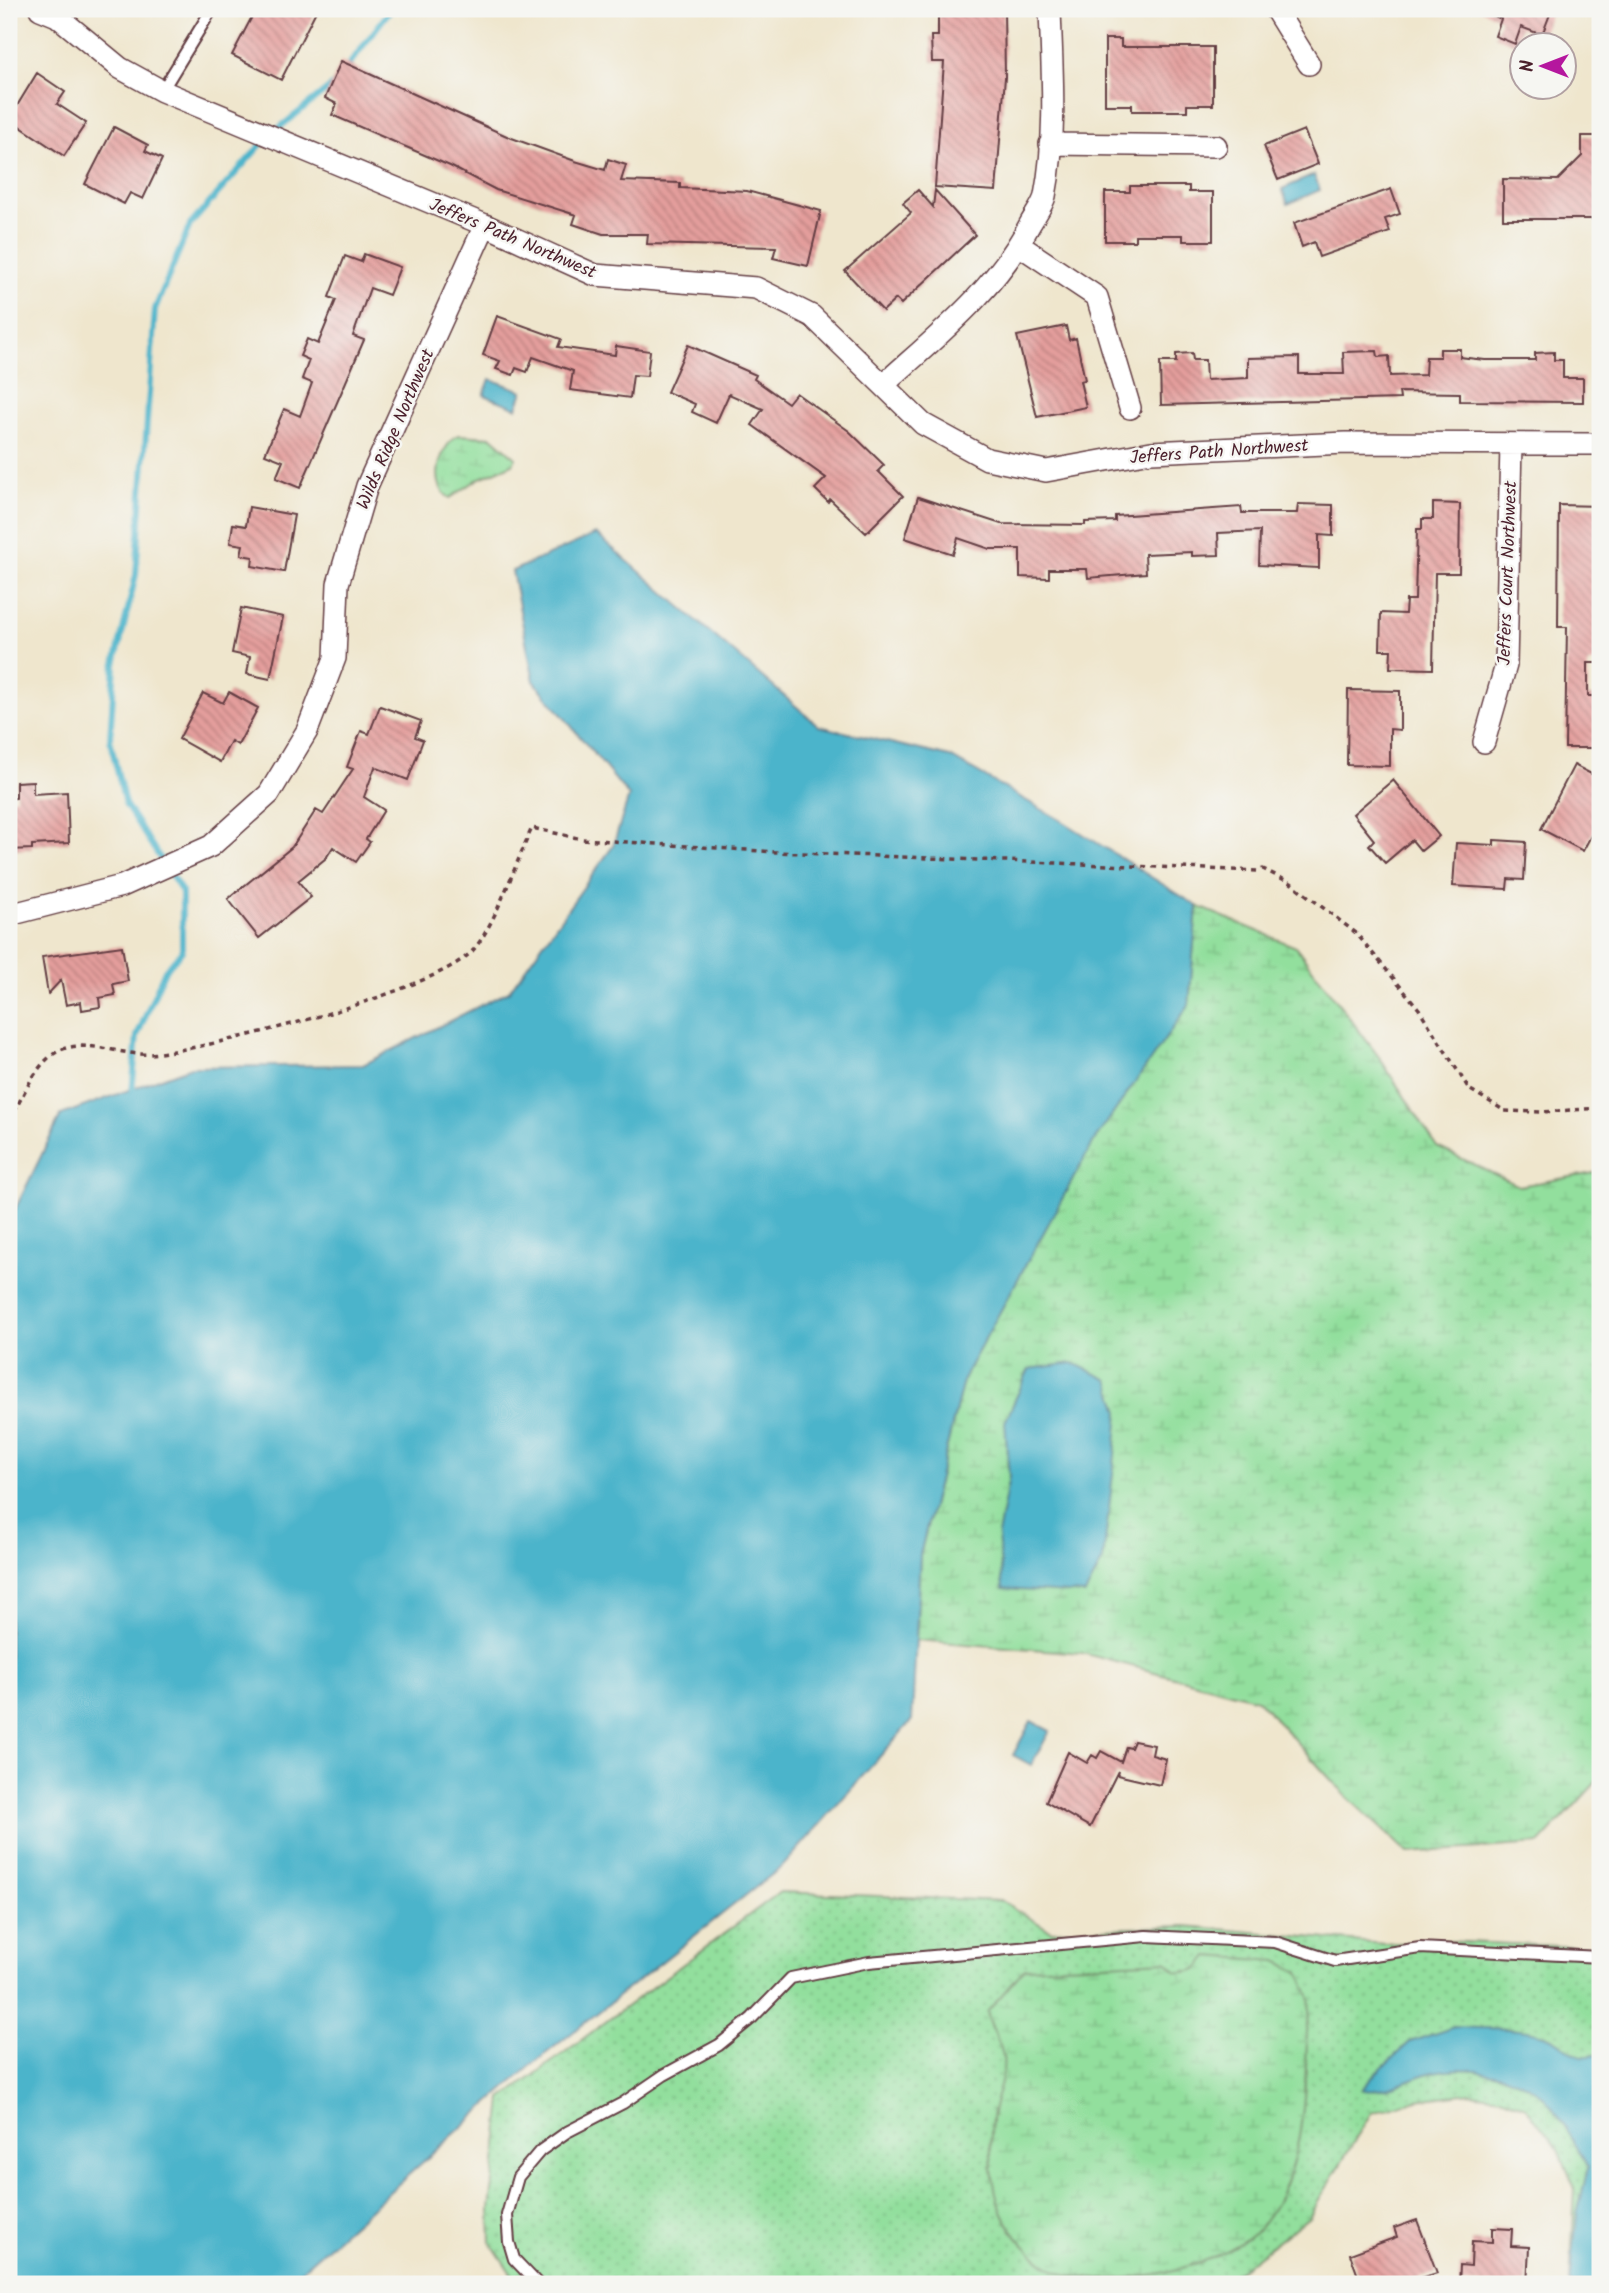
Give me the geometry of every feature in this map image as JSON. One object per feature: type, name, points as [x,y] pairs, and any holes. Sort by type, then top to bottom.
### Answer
[{"type":"street","name":"Jeffers Path Northwest","points":[[40,9],[57,16],[120,68],[162,91],[485,225],[595,275],[756,288],[812,316],[923,424],[987,459],[1046,471],[1151,453],[1346,443],[1600,444]]},
{"type":"street","points":[[883,386],[967,309],[1019,245],[1044,198],[1054,93],[1050,9]]},
{"type":"street","points":[[1275,9],[1309,64]]},
{"type":"street","points":[[1049,144],[1216,146]]},
{"type":"street","name":"Wilds Ridge Northwest","points":[[9,915],[122,886],[211,846],[269,794],[307,731],[335,658],[338,584],[367,486],[485,225]]},
{"type":"street","points":[[1019,245],[1097,297],[1130,408]]},
{"type":"street","name":"Jeffers Court Northwest","points":[[1484,743],[1506,665],[1511,444]]},
{"type":"lane","points":[[162,91],[212,9]]},
{"type":"lane","points":[[538,2284],[514,2259],[509,2242],[507,2215],[511,2193],[518,2177],[540,2151],[567,2132],[623,2103],[664,2075],[719,2045],[752,2018],[791,1978],[869,1962],[1146,1936],[1275,1942],[1335,1961],[1420,1948],[1600,1957]]},
{"type":"path","points":[[9,1121],[45,1060],[66,1048],[148,1055],[190,1049],[369,1001],[456,966],[475,948],[532,828],[582,839],[789,852],[1258,871],[1263,869],[1291,883],[1356,933],[1419,1009],[1469,1089],[1505,1111],[1543,1112],[1600,1108]]},
{"type":"green space","points":[[458,435],[492,437],[516,458],[513,464],[480,478],[450,498],[439,484],[439,466],[446,448]]},
{"type":"green space","points":[[1197,906],[1296,947],[1379,1057],[1437,1147],[1519,1186],[1600,1172],[1600,1778],[1539,1844],[1408,1853],[1346,1796],[1257,1699],[1082,1653],[916,1640],[920,1555],[964,1377],[1094,1140],[1189,1005]]},
{"type":"green space","points":[[780,1892],[1002,1901],[1051,1931],[1185,1926],[1384,1944],[1441,1941],[1600,1948],[1600,2284],[1570,2284],[1575,2189],[1559,2150],[1526,2107],[1501,2097],[1471,2093],[1417,2100],[1371,2113],[1309,2217],[1222,2284],[518,2284],[491,2243],[490,2209],[502,2099]]},
{"type":"green space","points":[[1208,1956],[1277,1961],[1299,1972],[1309,1996],[1300,2132],[1287,2180],[1277,2202],[1264,2222],[1247,2238],[1196,2264],[1166,2272],[1106,2279],[1079,2277],[1057,2271],[1033,2254],[1019,2238],[1007,2222],[999,2204],[992,2167],[991,2130],[1003,2065],[1002,2051],[987,2012],[1025,1968],[1166,1961],[1177,1972],[1183,1972],[1195,1969]]},
{"type":"water","points":[[1314,175],[1320,190],[1288,204],[1282,189]]},
{"type":"water","points":[[490,379],[523,391],[517,408],[484,395]]},
{"type":"water","points":[[596,534],[819,726],[950,757],[1064,822],[1197,906],[1189,1005],[1094,1141],[964,1377],[920,1555],[912,1720],[784,1865],[534,2063],[286,2284],[9,2284],[9,1222],[61,1115],[191,1067],[363,1065],[509,991],[613,846],[629,796],[534,681],[512,571]]},
{"type":"water","points":[[1073,1363],[1109,1380],[1119,1412],[1103,1560],[1085,1594],[1003,1589],[998,1535],[1009,1477],[1005,1422],[1029,1369]]},
{"type":"water","points":[[1031,1721],[1050,1731],[1031,1765],[1013,1755]]},
{"type":"water","points":[[1454,2027],[1501,2028],[1536,2033],[1555,2039],[1583,2056],[1600,2054],[1600,2284],[1570,2284],[1577,2215],[1588,2167],[1560,2119],[1541,2095],[1504,2076],[1461,2069],[1425,2074],[1382,2089],[1362,2089],[1410,2042]]},
{"type":"building","points":[[256,9],[317,9],[281,80],[232,55]]},
{"type":"building","points":[[938,9],[1004,9],[1005,77],[996,191],[935,187],[944,62],[932,62],[931,36],[938,36]]},
{"type":"building","points":[[1479,9],[1552,9],[1543,32],[1521,27],[1519,32],[1508,32],[1508,41],[1495,36],[1501,19]]},
{"type":"building","points":[[1105,39],[1121,39],[1121,47],[1213,47],[1213,105],[1187,105],[1187,111],[1132,111],[1132,105],[1105,105]]},
{"type":"building","points":[[341,61],[509,137],[605,170],[608,159],[626,165],[621,181],[680,183],[680,188],[747,191],[821,211],[808,266],[773,258],[776,247],[647,244],[648,234],[603,234],[573,224],[576,215],[496,190],[450,166],[332,115],[337,104],[325,98]]},
{"type":"building","points":[[37,73],[65,92],[57,104],[86,123],[64,156],[9,119]]},
{"type":"building","points":[[114,127],[148,145],[145,151],[162,159],[143,199],[130,193],[124,204],[85,184]]},
{"type":"building","points":[[1304,130],[1318,164],[1278,180],[1264,146]]},
{"type":"building","points":[[1582,136],[1600,136],[1600,219],[1503,219],[1503,179],[1558,180],[1582,156]]},
{"type":"building","points":[[1130,186],[1189,186],[1189,192],[1213,192],[1213,241],[1183,241],[1183,235],[1135,235],[1135,241],[1105,241],[1105,192],[1130,192]]},
{"type":"building","points":[[1391,189],[1400,214],[1385,219],[1390,232],[1319,257],[1314,242],[1302,247],[1294,223]]},
{"type":"building","points":[[918,190],[933,207],[935,190],[975,235],[901,304],[896,299],[883,311],[845,271],[911,213],[903,203]]},
{"type":"building","points":[[364,254],[400,267],[389,295],[370,288],[353,336],[364,340],[300,488],[276,478],[283,461],[265,454],[284,409],[300,416],[312,383],[302,379],[309,360],[300,356],[307,339],[318,344],[336,300],[329,297],[345,256],[361,262]]},
{"type":"building","points":[[497,316],[561,339],[558,347],[615,355],[616,346],[650,351],[647,376],[633,375],[630,398],[570,390],[573,371],[533,357],[527,372],[516,368],[513,375],[496,369],[500,361],[483,355]]},
{"type":"building","points":[[1066,326],[1069,340],[1076,338],[1085,380],[1080,381],[1086,407],[1037,417],[1017,336]]},
{"type":"building","points":[[688,345],[756,375],[754,379],[788,403],[796,393],[849,431],[884,465],[878,471],[903,496],[866,533],[830,499],[828,502],[815,489],[826,478],[752,425],[763,409],[729,394],[716,423],[692,412],[695,404],[667,392]]},
{"type":"building","points":[[1440,349],[1460,349],[1460,357],[1485,360],[1535,360],[1535,353],[1554,352],[1554,360],[1563,360],[1563,378],[1583,378],[1583,402],[1460,401],[1460,393],[1399,392],[1400,399],[1161,405],[1160,362],[1176,362],[1176,354],[1192,353],[1193,360],[1205,360],[1206,380],[1248,378],[1248,358],[1299,357],[1299,374],[1344,374],[1343,352],[1377,351],[1378,357],[1389,356],[1390,376],[1425,375],[1426,357],[1440,357]]},
{"type":"building","points":[[918,497],[1001,524],[1085,525],[1085,522],[1115,521],[1115,516],[1241,507],[1242,513],[1297,513],[1298,504],[1333,505],[1333,536],[1319,535],[1319,568],[1259,565],[1260,531],[1218,533],[1219,555],[1192,556],[1192,552],[1145,554],[1146,573],[1088,578],[1087,569],[1049,569],[1049,578],[1020,577],[1020,549],[990,549],[958,538],[953,554],[905,538]]},
{"type":"building","points":[[1433,503],[1460,504],[1459,573],[1435,573],[1433,669],[1390,668],[1391,650],[1380,650],[1381,613],[1405,614],[1406,600],[1415,600],[1417,529],[1422,529],[1422,519],[1433,519]]},
{"type":"building","points":[[1559,505],[1600,506],[1600,663],[1588,663],[1588,696],[1600,696],[1600,748],[1565,748],[1567,627],[1558,627]]},
{"type":"building","points":[[249,507],[294,515],[284,572],[252,566],[253,557],[241,555],[243,545],[230,543],[233,524],[246,526]]},
{"type":"building","points":[[241,608],[283,617],[270,679],[247,674],[250,657],[232,653]]},
{"type":"building","points":[[1348,690],[1400,691],[1400,730],[1390,729],[1390,766],[1347,765]]},
{"type":"building","points":[[229,692],[258,708],[238,745],[231,741],[220,762],[179,739],[203,693],[223,703]]},
{"type":"building","points":[[380,706],[421,721],[415,737],[423,740],[408,780],[375,767],[364,797],[384,810],[366,839],[370,842],[356,862],[333,847],[326,858],[298,881],[311,897],[259,938],[228,899],[292,847],[316,810],[323,814],[353,769],[347,767],[361,731],[369,734]]},
{"type":"building","points":[[1574,765],[1599,778],[1592,791],[1600,795],[1600,836],[1593,832],[1583,851],[1541,829]]},
{"type":"building","points":[[1393,780],[1439,836],[1421,851],[1412,840],[1385,863],[1369,845],[1374,840],[1353,814]]},
{"type":"building","points":[[33,781],[33,794],[67,792],[69,843],[32,845],[32,849],[9,850],[9,799],[16,798],[16,782]]},
{"type":"building","points":[[1494,840],[1526,842],[1524,880],[1508,879],[1507,889],[1453,886],[1456,843],[1494,845]]},
{"type":"building","points":[[122,946],[128,981],[113,984],[115,995],[99,998],[100,1007],[82,1010],[81,1002],[66,1005],[61,980],[48,994],[42,957]]},
{"type":"building","points":[[1134,1741],[1154,1745],[1152,1755],[1166,1759],[1160,1785],[1117,1775],[1118,1771],[1090,1827],[1046,1802],[1068,1752],[1087,1763],[1092,1755],[1097,1758],[1101,1751],[1121,1762],[1126,1747],[1131,1748]]},
{"type":"building","points":[[1417,2220],[1437,2273],[1402,2284],[1361,2284],[1350,2254],[1397,2237],[1394,2228]]},
{"type":"building","points":[[1492,2228],[1512,2229],[1511,2246],[1529,2247],[1527,2284],[1459,2284],[1460,2265],[1471,2266],[1472,2241],[1492,2242]]},
{"type":"waterway","points":[[345,70],[391,9]]},
{"type":"waterway","points":[[274,132],[334,84]]},
{"type":"waterway","points":[[132,1094],[137,1036],[165,970],[182,951],[182,892],[125,804],[110,740],[115,664],[136,575],[155,309],[190,225],[266,139]]}]
